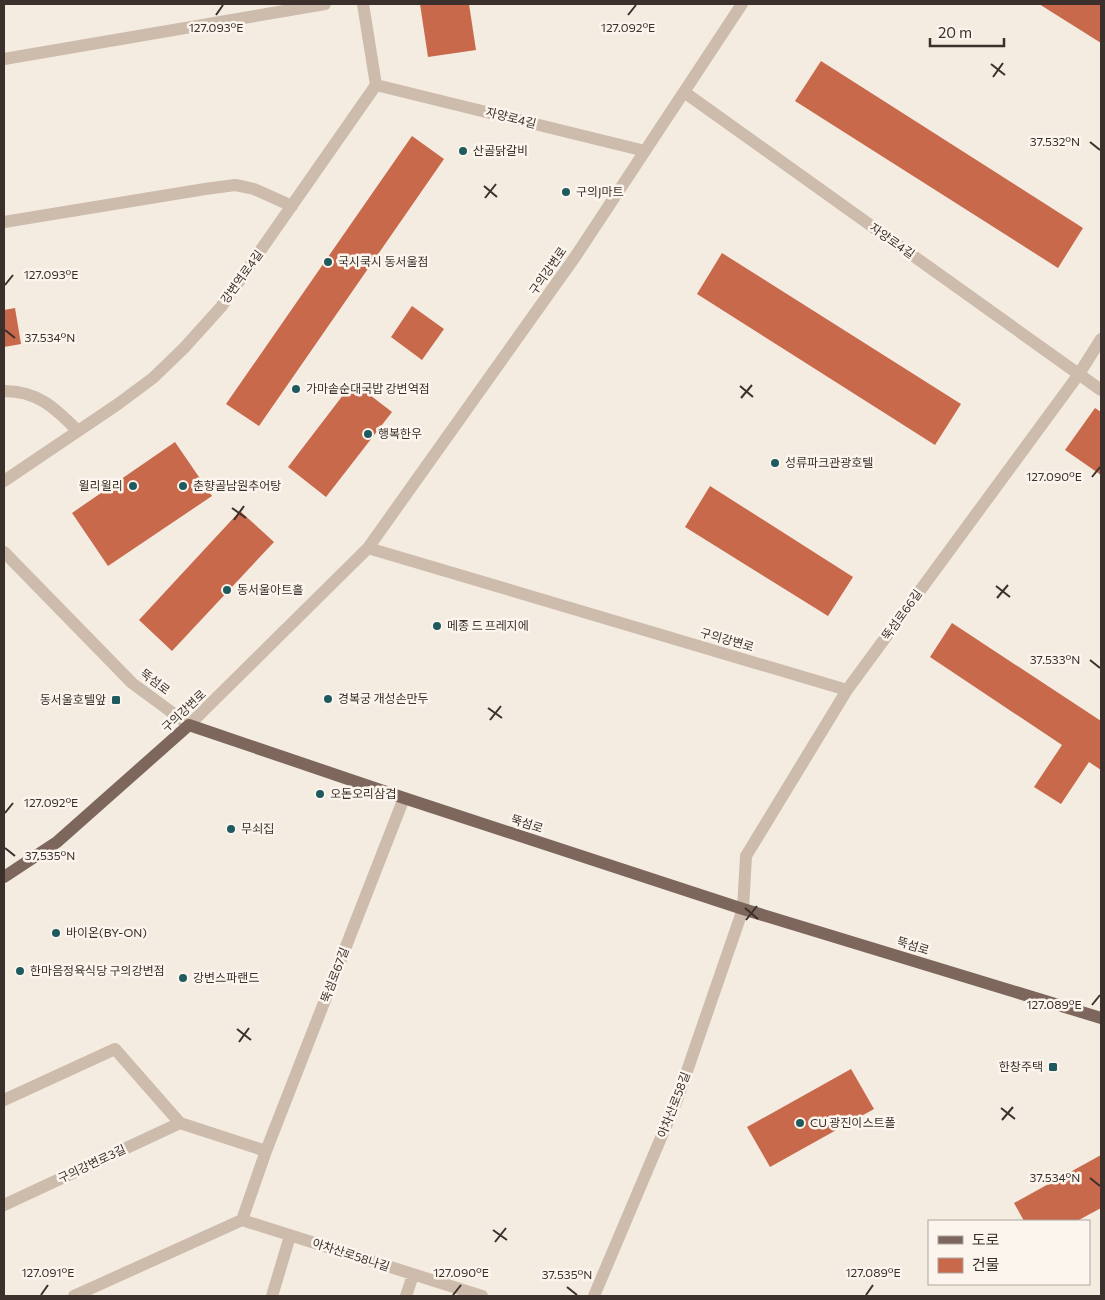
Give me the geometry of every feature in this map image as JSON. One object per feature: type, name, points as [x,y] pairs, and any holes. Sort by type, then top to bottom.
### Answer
[{"type":"main road","name":"뚝섬로","points":[[190,725],[404,798],[743,909],[1101,1018]]},
{"type":"main road","name":"구의강변로","points":[[4,877],[56,842],[190,725]]},
{"type":"street","points":[[4,59],[325,4]]},
{"type":"street","points":[[363,4],[376,85]]},
{"type":"street","name":"구의강변로","points":[[190,725],[368,548],[575,257],[742,4]]},
{"type":"street","name":"자양로4길","points":[[376,85],[645,151]]},
{"type":"street","name":"강변역로4길","points":[[4,481],[118,404],[153,378],[184,348],[221,307],[376,85]]},
{"type":"street","name":"자양로4길","points":[[684,92],[1101,390]]},
{"type":"street","points":[[4,222],[235,185],[254,189],[292,206]]},
{"type":"street","name":"뚝섬로66길","points":[[743,909],[746,856],[847,690],[1079,374],[1101,339]]},
{"type":"street","points":[[4,391],[30,394],[44,401],[60,413],[78,431]]},
{"type":"street","name":"구의강변로","points":[[368,548],[847,690]]},
{"type":"street","name":"뚝섬로","points":[[4,552],[132,683],[190,725]]},
{"type":"street","name":"뚝섬로67길","points":[[242,1220],[266,1151],[404,798]]},
{"type":"street","name":"아차산로58길","points":[[594,1296],[677,1100],[743,909]]},
{"type":"street","points":[[4,1100],[115,1049],[180,1123],[266,1151]]},
{"type":"street","name":"구의강변로3길","points":[[4,1204],[180,1123]]},
{"type":"street","points":[[74,1296],[242,1220]]},
{"type":"street","name":"아차산로58나길","points":[[242,1220],[482,1296]]},
{"type":"street","points":[[272,1296],[290,1236]]},
{"type":"street","points":[[406,1296],[413,1275]]},
{"type":"building","points":[[420,4],[469,4],[476,50],[428,57]]},
{"type":"building","points":[[1039,4],[1101,4],[1101,43]]},
{"type":"building","points":[[821,61],[1083,228],[1058,268],[795,101]]},
{"type":"building","points":[[412,136],[444,159],[259,426],[226,404]]},
{"type":"building","points":[[722,253],[961,404],[935,445],[697,294]]},
{"type":"building","points":[[412,306],[444,329],[422,360],[391,337]]},
{"type":"building","points":[[15,308],[21,344],[4,347],[4,310]]},
{"type":"building","points":[[353,382],[392,412],[326,497],[288,467]]},
{"type":"building","points":[[1095,408],[1101,412],[1101,475],[1065,450]]},
{"type":"building","points":[[175,442],[212,496],[108,566],[72,513]]},
{"type":"building","points":[[710,486],[853,577],[828,616],[685,527]]},
{"type":"building","points":[[240,511],[274,542],[172,651],[139,620]]},
{"type":"building","points":[[952,623],[1101,721],[1101,770],[1089,762],[1061,804],[1034,787],[1062,745],[930,657]]},
{"type":"building","points":[[851,1069],[874,1109],[770,1167],[747,1127]]},
{"type":"building","points":[[1101,1155],[1101,1208],[1079,1220],[1023,1220],[1014,1203]]},
{"type":"place","name":"산골닭갈비","points":[[463,151]]},
{"type":"place","name":"구의J마트","points":[[566,192]]},
{"type":"place","name":"국시쿡시 동서울점","points":[[328,262]]},
{"type":"place","name":"가마솥순대국밥 강변역점","points":[[296,389]]},
{"type":"place","name":"행복한우","points":[[368,434]]},
{"type":"place","name":"성류파크관광호텔","points":[[775,463]]},
{"type":"place","name":"윌리윌리","points":[[133,486]]},
{"type":"place","name":"춘향골남원추어탕","points":[[183,486]]},
{"type":"place","name":"동서울아트홀","points":[[227,590]]},
{"type":"place","name":"메종 드 프레지에","points":[[437,626]]},
{"type":"place","name":"경복궁 개성손만두","points":[[328,699]]},
{"type":"place","name":"동서울호텔앞","points":[[116,700]]},
{"type":"place","name":"오돈오리삼겹","points":[[320,794]]},
{"type":"place","name":"무쇠집","points":[[231,829]]},
{"type":"place","name":"바이온(BY-ON)","points":[[56,933]]},
{"type":"place","name":"한마음정육식당 구의강변점","points":[[20,971]]},
{"type":"place","name":"강변스파랜드","points":[[183,978]]},
{"type":"place","name":"한창주택","points":[[1053,1067]]},
{"type":"place","name":"CU 광진이스트폴","points":[[800,1123]]}]
